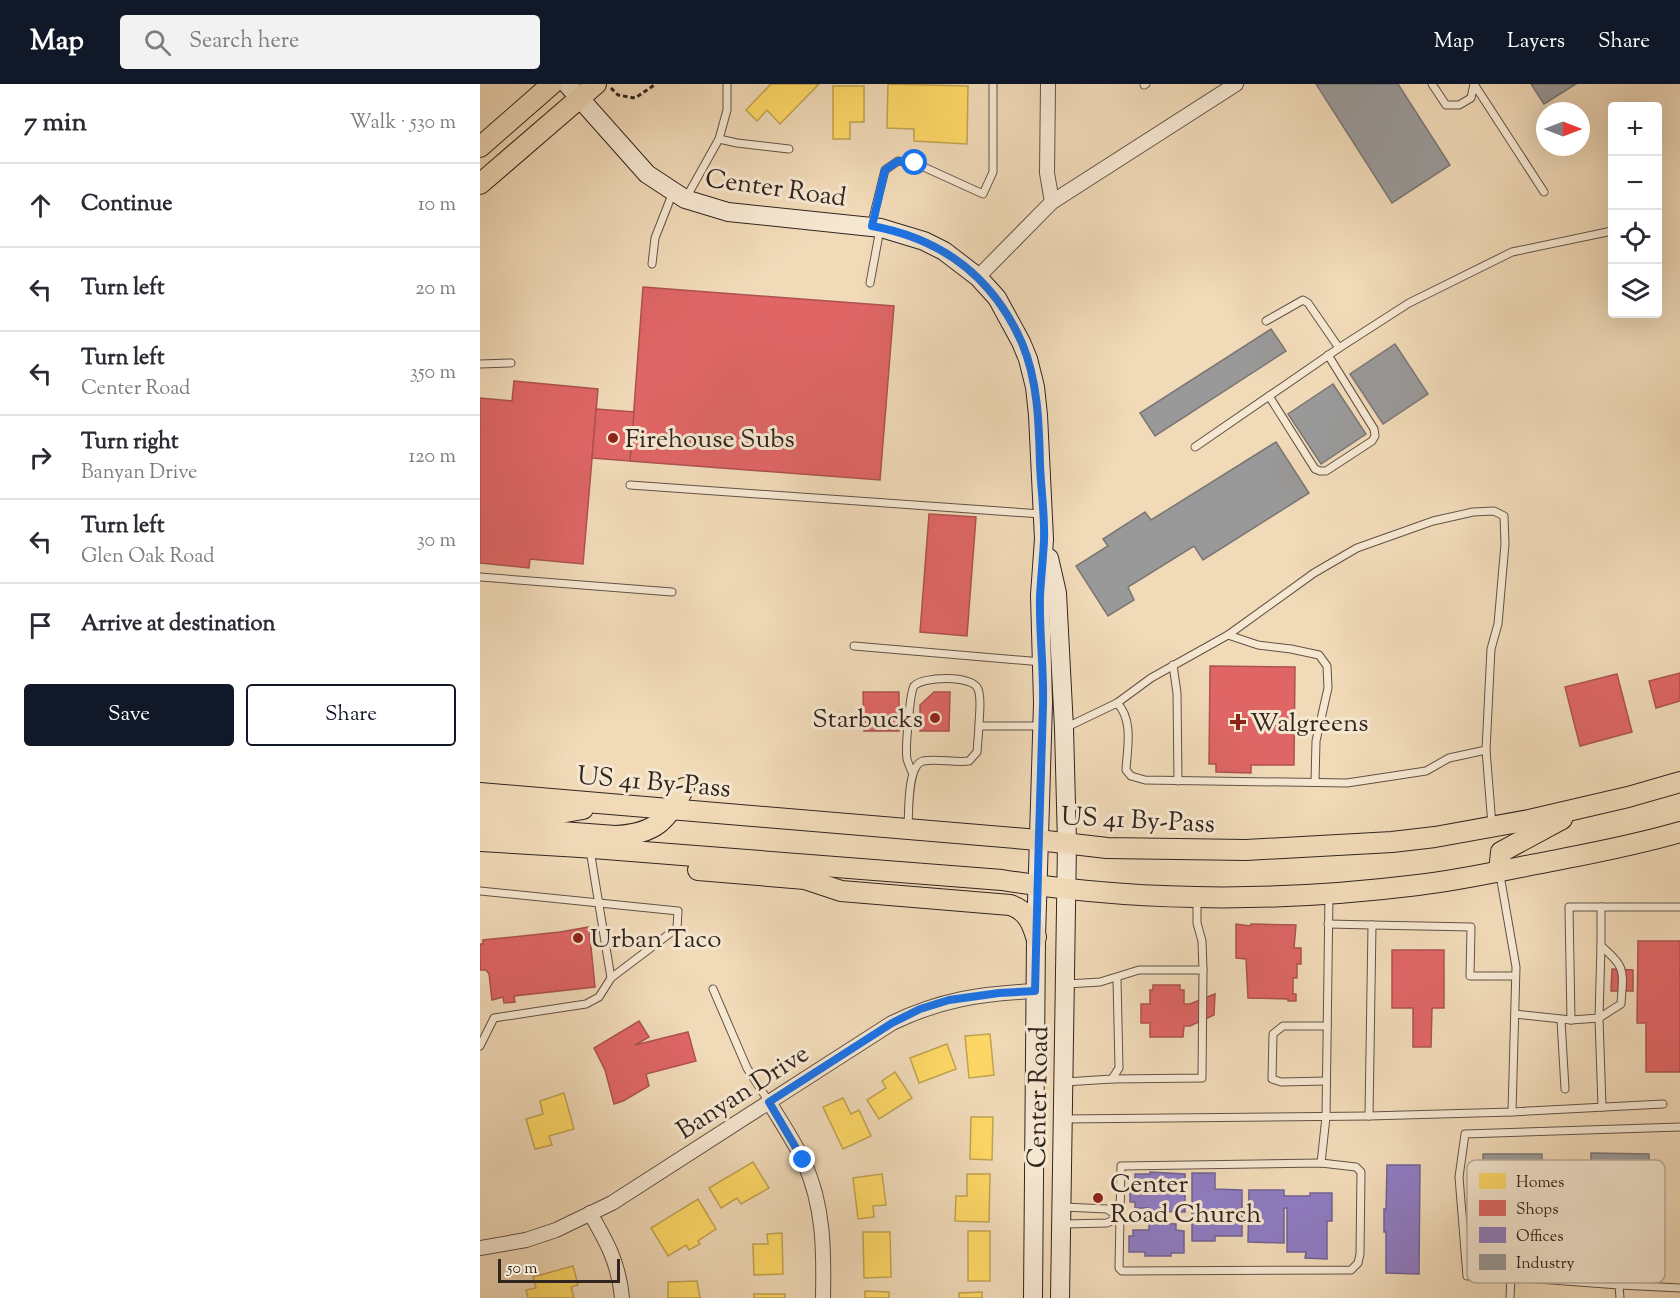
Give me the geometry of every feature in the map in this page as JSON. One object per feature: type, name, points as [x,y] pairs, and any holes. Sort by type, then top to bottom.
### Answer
[{"type":"main road","points":[[480,147],[552,84]]},
{"type":"main road","points":[[480,184],[573,92],[596,84]]},
{"type":"main road","name":"US 41 By-Pass","points":[[480,793],[1038,840],[1107,848],[1269,849],[1342,846],[1435,837],[1628,798],[1680,782]]},
{"type":"main road","points":[[480,826],[626,835],[642,832],[654,826],[674,809],[684,788]]},
{"type":"main road","points":[[480,812],[543,816],[606,805]]},
{"type":"main road","points":[[1499,872],[1501,852],[1537,834],[1578,809]]},
{"type":"main road","points":[[480,841],[1197,897],[1329,893],[1418,885],[1591,855],[1680,832]]},
{"type":"main road","points":[[590,848],[668,867],[805,879],[841,891],[1010,905],[1018,908],[1029,918],[1036,937]]},
{"type":"street","points":[[1048,84],[1047,173],[1052,202]]},
{"type":"street","points":[[978,277],[1052,202],[1236,84]]},
{"type":"street","name":"Center Road","points":[[573,92],[647,174],[679,196],[728,212],[876,227],[924,241],[960,261],[996,298],[1022,342],[1035,387],[1044,539],[1040,595],[1041,726],[1035,991],[1033,1298]]},
{"type":"street","name":"Center Road","points":[[1044,539],[1057,593],[1067,843],[1060,1298]]},
{"type":"street","name":"Banyan Drive","points":[[480,1248],[526,1240],[556,1230],[612,1203],[892,1023],[920,1009],[949,1000],[1035,991]]},
{"type":"street","points":[[769,1102],[803,1160],[816,1198],[824,1251],[823,1298]]},
{"type":"street","points":[[590,1213],[610,1248],[621,1286],[622,1298]]},
{"type":"lane","points":[[652,264],[655,238],[679,196],[719,139],[726,110],[727,84]]},
{"type":"lane","points":[[870,283],[885,170],[898,161],[915,163],[983,194],[993,172],[993,84]]},
{"type":"lane","points":[[1432,84],[1446,105],[1459,105],[1472,98],[1474,84]]},
{"type":"lane","points":[[1474,84],[1544,192]]},
{"type":"lane","points":[[719,139],[789,149]]},
{"type":"lane","points":[[1195,447],[1328,355],[1409,303],[1512,252],[1608,232]]},
{"type":"lane","points":[[1266,321],[1304,300],[1339,348]]},
{"type":"lane","points":[[1269,396],[1315,468],[1320,471],[1326,471],[1372,441],[1375,436],[1374,429],[1328,355]]},
{"type":"lane","points":[[480,364],[511,363]]},
{"type":"lane","points":[[630,484],[1042,514]]},
{"type":"lane","points":[[1064,728],[1117,704],[1151,678],[1228,635],[1314,573],[1357,548],[1433,521],[1473,512],[1494,511],[1504,516],[1505,544],[1498,624],[1491,649],[1486,750],[1492,827]]},
{"type":"lane","points":[[480,577],[672,592]]},
{"type":"lane","points":[[1228,635],[1258,645],[1319,655],[1327,666],[1328,688],[1316,741],[1315,782]]},
{"type":"lane","points":[[854,646],[1041,662]]},
{"type":"lane","points":[[1173,665],[1177,693],[1178,781]]},
{"type":"lane","points":[[907,829],[912,772],[907,758],[906,740],[911,693],[918,683],[928,680],[972,682],[978,691],[979,726],[978,748],[972,759],[923,761],[912,772]]},
{"type":"lane","points":[[1117,704],[1123,709],[1128,726],[1126,770],[1131,776],[1145,780],[1347,783],[1426,771],[1449,758],[1486,750]]},
{"type":"lane","points":[[979,726],[1041,726]]},
{"type":"lane","points":[[590,848],[610,978]]},
{"type":"lane","points":[[1499,872],[1515,976],[1512,1112]]},
{"type":"lane","points":[[480,891],[678,911],[677,928],[610,978],[599,998],[586,1004],[494,1018],[480,1046]]},
{"type":"lane","points":[[1321,1163],[1326,1117],[1329,893]]},
{"type":"lane","points":[[1063,1083],[1112,1079],[1202,1078],[1203,970],[1202,941],[1197,923],[1197,897]]},
{"type":"lane","points":[[1571,1020],[1569,907],[1680,908]]},
{"type":"lane","points":[[1600,907],[1599,1018],[1602,1107]]},
{"type":"lane","points":[[1328,924],[1471,927],[1470,976],[1515,976]]},
{"type":"lane","points":[[1369,1116],[1372,925]]},
{"type":"lane","points":[[1515,1014],[1561,1020],[1599,1018],[1622,1004],[1623,970],[1617,960],[1601,946]]},
{"type":"lane","points":[[1065,984],[1100,982],[1139,970],[1203,970]]},
{"type":"lane","points":[[1112,1079],[1119,1068],[1117,978]]},
{"type":"lane","points":[[713,989],[747,1068],[769,1102]]},
{"type":"lane","points":[[1561,1020],[1565,1089]]},
{"type":"lane","points":[[1326,1081],[1281,1082],[1272,1079],[1272,1067],[1273,1034],[1283,1026],[1327,1026]]},
{"type":"lane","points":[[1063,1119],[1369,1116],[1512,1112],[1663,1104]]},
{"type":"lane","points":[[1467,1276],[1459,1177],[1465,1134],[1680,1127]]},
{"type":"lane","points":[[1321,1163],[1356,1167],[1360,1172],[1360,1254],[1358,1263],[1352,1270],[1122,1271],[1119,1268],[1119,1217],[1120,1166],[1321,1163]]},
{"type":"lane","points":[[1061,1216],[1107,1209],[1119,1217]]},
{"type":"lane","points":[[1061,1216],[1107,1223],[1119,1217]]},
{"type":"lane","points":[[1592,1283],[1680,1288]]},
{"type":"lane","points":[[1619,1285],[1620,1298]]},
{"type":"path","points":[[608,84],[618,95],[635,98],[656,84]]},
{"type":"building: Homes","points":[[771,84],[819,84],[780,124],[767,110],[757,121],[746,110]]},
{"type":"building: Homes","points":[[888,84],[968,86],[967,144],[914,141],[914,129],[887,128]]},
{"type":"building: Homes","points":[[833,86],[864,86],[864,122],[850,122],[850,139],[833,139]]},
{"type":"building: Homes","points":[[990,1034],[994,1075],[969,1078],[965,1036]]},
{"type":"building: Homes","points":[[947,1044],[956,1069],[919,1083],[910,1058]]},
{"type":"building: Homes","points":[[895,1072],[912,1098],[879,1119],[867,1100],[886,1088],[882,1081]]},
{"type":"building: Homes","points":[[564,1093],[574,1129],[549,1136],[552,1145],[535,1149],[526,1119],[543,1114],[540,1101]]},
{"type":"building: Homes","points":[[843,1098],[851,1114],[859,1110],[871,1136],[843,1149],[823,1107]]},
{"type":"building: Homes","points":[[971,1117],[993,1117],[992,1160],[970,1159]]},
{"type":"building: Homes","points":[[753,1162],[769,1188],[741,1204],[737,1198],[721,1208],[709,1188]]},
{"type":"building: Homes","points":[[882,1174],[886,1205],[873,1206],[874,1217],[858,1219],[853,1178]]},
{"type":"building: Homes","points":[[967,1174],[990,1174],[989,1222],[955,1221],[956,1196],[967,1196]]},
{"type":"building: Homes","points":[[698,1199],[716,1229],[698,1241],[700,1244],[689,1250],[686,1245],[668,1256],[651,1228]]},
{"type":"building: Homes","points":[[968,1231],[990,1231],[990,1281],[968,1281]]},
{"type":"building: Homes","points":[[863,1232],[890,1232],[891,1277],[864,1278]]},
{"type":"building: Homes","points":[[782,1233],[783,1274],[754,1275],[753,1244],[768,1244],[767,1234]]},
{"type":"building: Homes","points":[[573,1266],[578,1285],[571,1287],[574,1298],[528,1298],[526,1290],[536,1288],[533,1277]]},
{"type":"building: Homes","points":[[697,1281],[700,1298],[668,1298],[668,1282]]},
{"type":"building: Homes","points":[[865,1291],[889,1292],[889,1298],[865,1298]]},
{"type":"building: Homes","points":[[982,1292],[982,1298],[959,1298],[959,1293]]},
{"type":"building: Homes","points":[[754,1294],[785,1294],[785,1298],[754,1298]]},
{"type":"building: Shops","points":[[643,287],[894,306],[880,480],[630,461]]},
{"type":"building: Shops","points":[[514,381],[598,389],[583,564],[530,559],[529,568],[480,563],[480,398],[512,401]]},
{"type":"building: Shops","points":[[596,409],[634,412],[630,461],[592,458]]},
{"type":"building: Shops","points":[[929,514],[976,517],[967,636],[920,632]]},
{"type":"building: Shops","name":"Walgreens","points":[[1210,666],[1295,667],[1294,765],[1251,765],[1251,773],[1216,772],[1216,764],[1209,764]]},
{"type":"building: Shops","points":[[1680,673],[1680,701],[1656,708],[1649,681]]},
{"type":"building: Shops","points":[[1617,674],[1632,732],[1580,746],[1565,687]]},
{"type":"building: Shops","points":[[863,692],[899,692],[899,731],[864,731]]},
{"type":"building: Shops","name":"Starbucks","points":[[934,692],[950,692],[949,731],[920,731],[920,705]]},
{"type":"building: Shops","points":[[1236,924],[1296,925],[1294,948],[1301,948],[1301,964],[1297,964],[1297,978],[1293,978],[1293,994],[1296,994],[1296,1001],[1248,998],[1246,959],[1236,958]]},
{"type":"building: Shops","points":[[589,927],[595,987],[514,996],[515,1002],[504,1003],[503,997],[492,1000],[489,974],[486,970],[480,970],[480,944],[483,944],[483,940]]},
{"type":"building: Shops","points":[[1638,941],[1680,941],[1680,1072],[1646,1072],[1646,1023],[1637,1023]]},
{"type":"building: Shops","points":[[1392,950],[1444,950],[1444,1008],[1432,1008],[1431,1047],[1413,1047],[1413,1008],[1392,1008]]},
{"type":"building: Shops","points":[[1612,969],[1633,970],[1633,991],[1611,991]]},
{"type":"building: Shops","points":[[1153,985],[1180,985],[1180,990],[1184,990],[1184,1004],[1190,1004],[1215,994],[1214,1015],[1190,1026],[1184,1026],[1183,1037],[1150,1037],[1150,1023],[1141,1023],[1141,1004],[1150,1004],[1150,990],[1153,990]]},
{"type":"building: Shops","points":[[639,1021],[649,1037],[635,1045],[688,1032],[696,1061],[646,1074],[649,1086],[614,1104],[605,1070],[594,1048]]},
{"type":"building: Offices","points":[[1387,1165],[1420,1165],[1419,1274],[1386,1273],[1384,1209],[1386,1209]]},
{"type":"building: Offices","points":[[1150,1172],[1185,1174],[1185,1212],[1149,1211],[1149,1208],[1135,1208],[1135,1202],[1130,1202],[1130,1180],[1135,1180],[1135,1174],[1150,1174]]},
{"type":"building: Offices","points":[[1192,1173],[1215,1173],[1215,1189],[1242,1190],[1242,1236],[1215,1236],[1215,1241],[1192,1241]]},
{"type":"building: Offices","points":[[1249,1190],[1284,1190],[1284,1196],[1332,1193],[1332,1221],[1327,1221],[1327,1259],[1305,1258],[1306,1252],[1287,1252],[1287,1208],[1284,1208],[1284,1243],[1248,1242]]},
{"type":"building: Offices","points":[[1149,1223],[1176,1224],[1176,1230],[1184,1231],[1184,1253],[1171,1253],[1171,1256],[1145,1256],[1145,1252],[1129,1252],[1129,1236],[1133,1236],[1133,1230],[1149,1230]]},
{"type":"building: Industry","points":[[1316,84],[1398,84],[1450,165],[1392,203]]},
{"type":"building: Industry","points":[[1531,84],[1576,84],[1547,102],[1543,102]]},
{"type":"building: Industry","points":[[1271,329],[1286,351],[1155,436],[1140,413]]},
{"type":"building: Industry","points":[[1395,344],[1428,394],[1383,424],[1350,374]]},
{"type":"building: Industry","points":[[1333,384],[1366,434],[1321,464],[1288,414]]},
{"type":"building: Industry","points":[[1276,442],[1309,493],[1203,560],[1194,546],[1128,587],[1134,600],[1108,616],[1076,566],[1108,546],[1103,539],[1145,512],[1151,520]]},
{"type":"building: Industry","points":[[1591,1153],[1649,1154],[1649,1160],[1591,1160]]},
{"type":"building: Industry","points":[[1483,1154],[1542,1154],[1542,1160],[1483,1160]]},
{"type":"place","name":"Firehouse Subs","points":[[613,438]]},
{"type":"place","name":"Starbucks","points":[[935,718]]},
{"type":"place","name":"Walgreens","points":[[1238,722]]},
{"type":"place","name":"Urban Taco","points":[[578,938]]},
{"type":"place","name":"Center Road Church","points":[[1098,1198]]},
{"type":"route","points":[[803,1160],[769,1102],[892,1023],[920,1009],[949,1000],[1035,991],[1043,703],[1040,595],[1044,539],[1035,387],[1022,342],[996,298],[978,277],[960,261],[924,241],[872,226],[885,170],[898,161],[915,163]]}]
